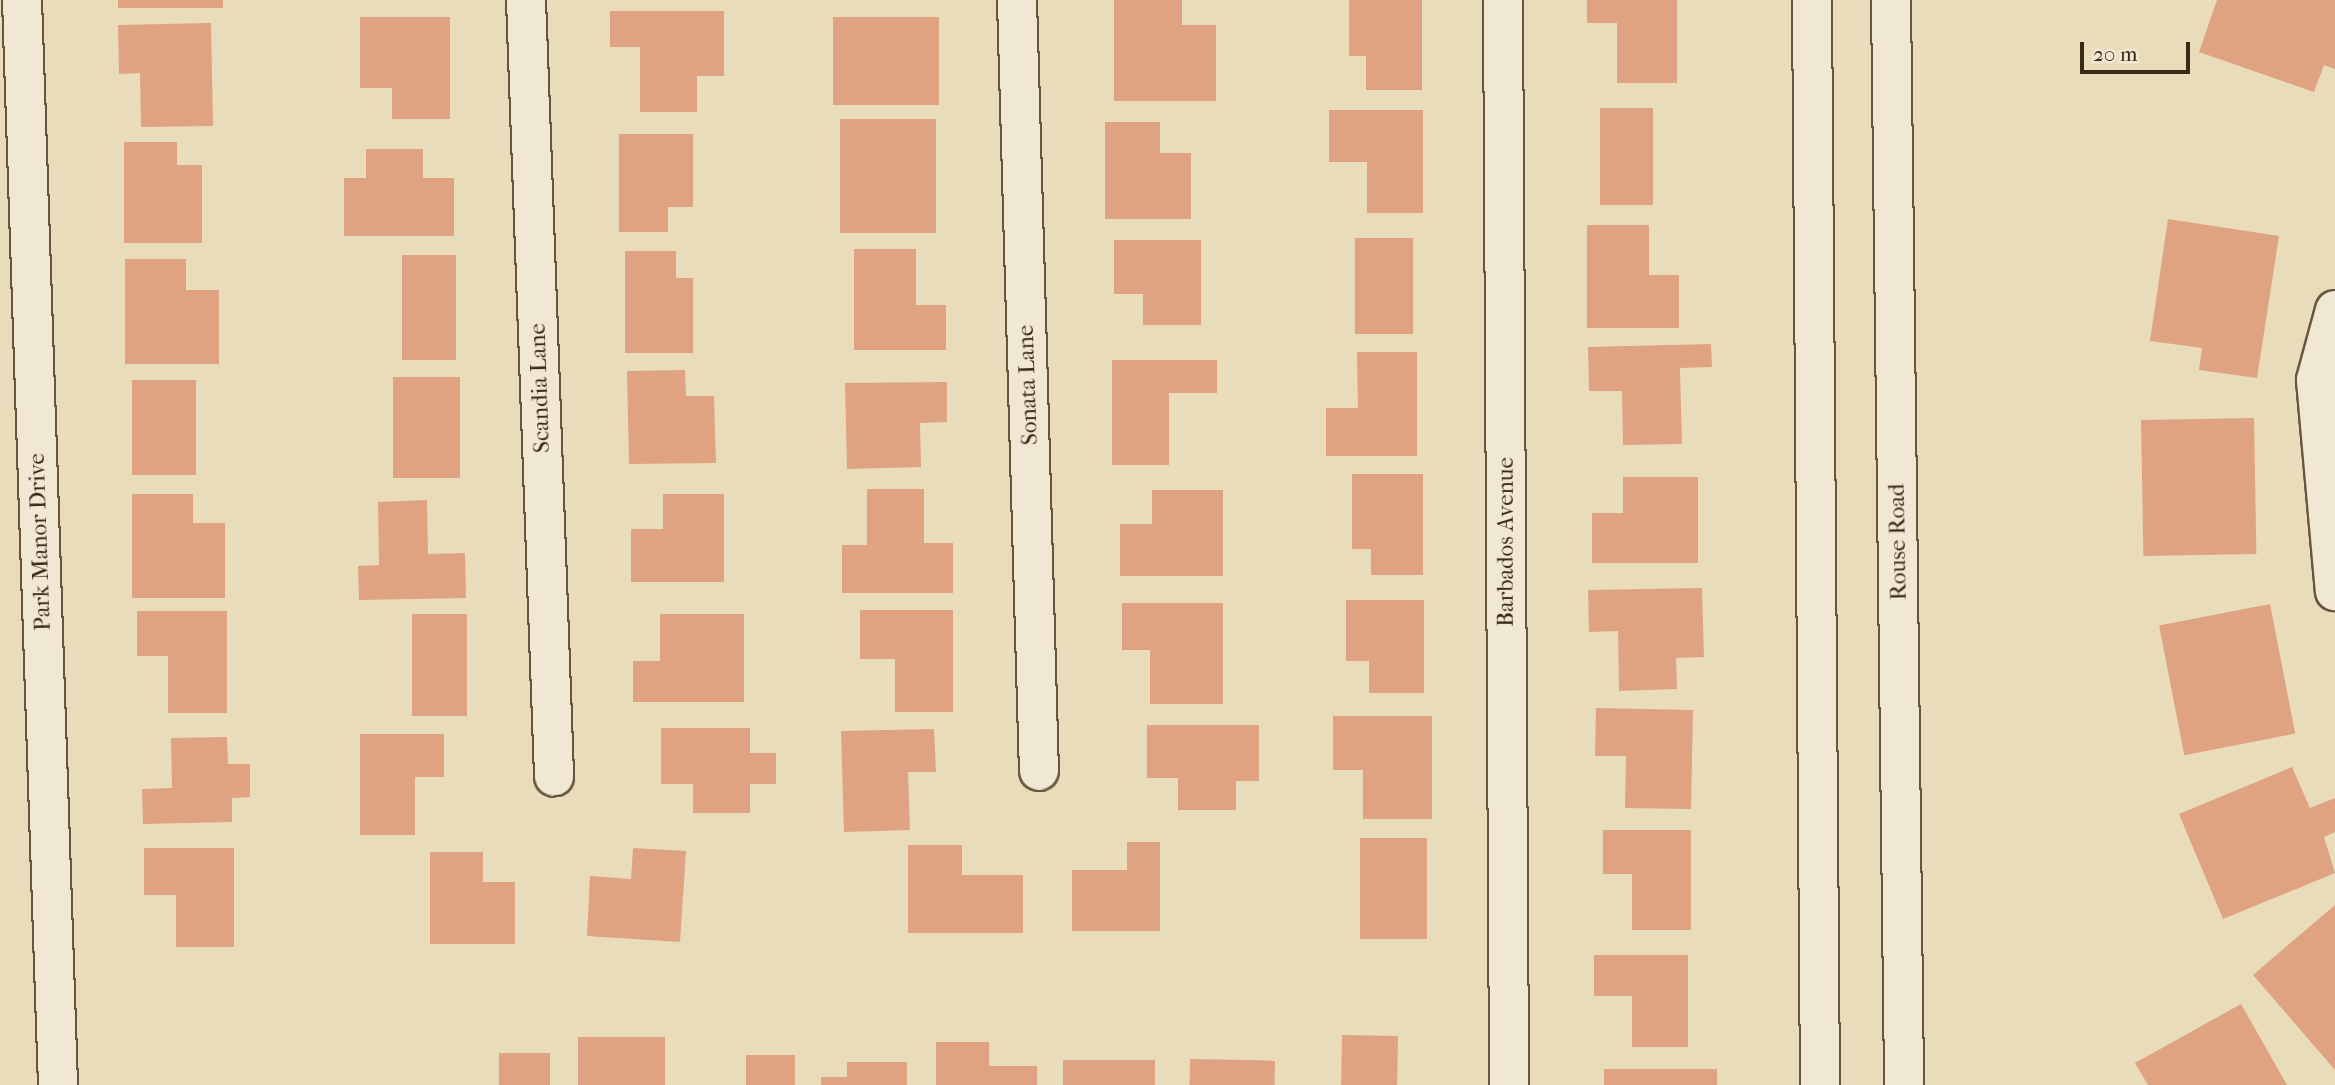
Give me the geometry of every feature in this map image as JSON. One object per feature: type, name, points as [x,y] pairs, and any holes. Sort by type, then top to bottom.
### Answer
[{"type":"street","name":"Park Manor Drive","points":[[22,0],[58,1085]]},
{"type":"street","name":"Scandia Lane","points":[[526,0],[554,776]]},
{"type":"street","name":"Sonata Lane","points":[[1017,0],[1039,771]]},
{"type":"street","name":"Barbados Avenue","points":[[1503,0],[1509,1085]]},
{"type":"street","points":[[1812,0],[1820,1085]]},
{"type":"street","name":"Rouse Road","points":[[1891,0],[1904,1085]]},
{"type":"street","points":[[2335,310],[2316,380],[2335,591]]},
{"type":"building","points":[[118,0],[223,0],[223,8],[118,8]]},
{"type":"building","points":[[1114,0],[1182,0],[1182,25],[1216,25],[1216,101],[1114,101]]},
{"type":"building","points":[[1349,0],[1422,0],[1422,90],[1366,90],[1366,56],[1349,56]]},
{"type":"building","points":[[1587,0],[1677,0],[1677,83],[1617,83],[1617,23],[1587,23]]},
{"type":"building","points":[[2217,0],[2335,0],[2335,69],[2324,65],[2314,92],[2199,52]]},
{"type":"building","points":[[610,11],[724,11],[724,76],[697,76],[697,112],[640,112],[640,47],[610,47]]},
{"type":"building","points":[[360,17],[450,17],[450,119],[392,119],[392,88],[360,88]]},
{"type":"building","points":[[833,17],[939,17],[939,105],[833,105]]},
{"type":"building","points":[[211,23],[213,126],[141,127],[140,73],[119,74],[118,25]]},
{"type":"building","points":[[1600,108],[1653,108],[1653,205],[1600,205]]},
{"type":"building","points":[[1329,110],[1423,110],[1423,213],[1367,213],[1367,162],[1329,162]]},
{"type":"building","points":[[840,119],[936,119],[936,233],[840,233]]},
{"type":"building","points":[[1105,122],[1160,122],[1160,153],[1191,153],[1191,219],[1105,219]]},
{"type":"building","points":[[619,134],[693,134],[693,207],[668,207],[668,232],[619,232]]},
{"type":"building","points":[[124,142],[177,142],[177,165],[202,165],[202,243],[124,243]]},
{"type":"building","points":[[366,149],[423,149],[423,178],[454,178],[454,236],[344,236],[344,178],[366,178]]},
{"type":"building","points":[[2168,219],[2279,236],[2257,378],[2199,370],[2202,348],[2150,341]]},
{"type":"building","points":[[1587,225],[1649,225],[1649,275],[1679,275],[1679,328],[1587,328]]},
{"type":"building","points":[[1355,238],[1413,238],[1413,334],[1355,334]]},
{"type":"building","points":[[1114,240],[1201,240],[1201,325],[1143,325],[1143,294],[1114,294]]},
{"type":"building","points":[[854,249],[916,249],[916,305],[946,305],[946,350],[854,350]]},
{"type":"building","points":[[625,251],[676,251],[676,278],[693,278],[693,353],[625,353]]},
{"type":"building","points":[[402,255],[456,255],[456,360],[402,360]]},
{"type":"building","points":[[125,259],[186,259],[186,290],[219,290],[219,364],[125,364]]},
{"type":"building","points":[[1711,344],[1712,367],[1680,368],[1682,444],[1623,445],[1622,391],[1589,391],[1588,347]]},
{"type":"building","points":[[1357,352],[1417,352],[1417,456],[1326,456],[1326,408],[1358,408]]},
{"type":"building","points":[[1112,360],[1217,360],[1217,393],[1169,393],[1169,465],[1112,465]]},
{"type":"building","points":[[685,370],[686,396],[714,396],[716,463],[629,464],[627,371]]},
{"type":"building","points":[[393,377],[460,377],[460,478],[393,478]]},
{"type":"building","points":[[132,380],[196,380],[196,475],[132,475]]},
{"type":"building","points":[[947,382],[947,422],[920,423],[921,467],[847,469],[845,383]]},
{"type":"building","points":[[2254,418],[2256,554],[2143,556],[2141,420]]},
{"type":"building","points":[[1352,474],[1423,474],[1423,575],[1371,575],[1371,549],[1352,549]]},
{"type":"building","points":[[1623,477],[1698,477],[1698,563],[1592,563],[1592,513],[1623,513]]},
{"type":"building","points":[[867,489],[924,489],[924,543],[953,543],[953,593],[842,593],[842,545],[867,545]]},
{"type":"building","points":[[1152,490],[1223,490],[1223,576],[1120,576],[1120,524],[1152,524]]},
{"type":"building","points":[[132,494],[193,494],[193,523],[225,523],[225,598],[132,598]]},
{"type":"building","points":[[663,494],[724,494],[724,582],[631,582],[631,529],[663,529]]},
{"type":"building","points":[[427,500],[428,554],[465,553],[466,598],[359,600],[358,566],[379,565],[378,502]]},
{"type":"building","points":[[1702,588],[1704,657],[1676,658],[1677,689],[1619,691],[1618,631],[1589,632],[1588,590]]},
{"type":"building","points":[[1346,600],[1424,600],[1424,693],[1369,693],[1369,661],[1346,661]]},
{"type":"building","points":[[1122,603],[1223,603],[1223,704],[1150,704],[1150,650],[1122,650]]},
{"type":"building","points":[[2270,604],[2295,734],[2184,755],[2159,626]]},
{"type":"building","points":[[860,610],[953,610],[953,712],[895,712],[895,659],[860,659]]},
{"type":"building","points":[[137,611],[227,611],[227,713],[168,713],[168,656],[137,656]]},
{"type":"building","points":[[412,614],[467,614],[467,716],[412,716]]},
{"type":"building","points":[[660,614],[744,614],[744,702],[633,702],[633,661],[660,661]]},
{"type":"building","points":[[1596,708],[1693,710],[1691,809],[1625,808],[1626,756],[1595,756]]},
{"type":"building","points":[[1333,716],[1432,716],[1432,819],[1363,819],[1363,770],[1333,770]]},
{"type":"building","points":[[1147,725],[1259,725],[1259,781],[1236,781],[1236,810],[1178,810],[1178,778],[1147,778]]},
{"type":"building","points":[[661,728],[750,728],[750,753],[776,753],[776,784],[750,784],[750,813],[693,813],[693,784],[661,784]]},
{"type":"building","points":[[934,729],[936,772],[908,772],[910,830],[844,832],[841,731]]},
{"type":"building","points":[[360,734],[444,734],[444,777],[415,777],[415,835],[360,835]]},
{"type":"building","points":[[227,737],[228,764],[250,764],[250,797],[232,798],[232,822],[143,824],[142,789],[172,788],[171,738]]},
{"type":"building","points":[[2292,767],[2310,808],[2335,798],[2335,832],[2324,837],[2335,873],[2223,919],[2179,814]]},
{"type":"building","points":[[1603,830],[1691,830],[1691,930],[1632,930],[1632,874],[1603,874]]},
{"type":"building","points":[[1360,838],[1427,838],[1427,939],[1360,939]]},
{"type":"building","points":[[1127,842],[1160,842],[1160,931],[1072,931],[1072,870],[1127,870]]},
{"type":"building","points":[[908,845],[962,845],[962,875],[1023,875],[1023,933],[908,933]]},
{"type":"building","points":[[144,848],[234,848],[234,947],[176,947],[176,895],[144,895]]},
{"type":"building","points":[[633,848],[686,851],[680,942],[587,936],[590,876],[631,879]]},
{"type":"building","points":[[430,852],[483,852],[483,882],[515,882],[515,944],[430,944]]},
{"type":"building","points":[[2335,905],[2335,1070],[2253,975]]},
{"type":"building","points":[[1594,955],[1688,955],[1688,1047],[1632,1047],[1632,996],[1594,996]]},
{"type":"building","points":[[2241,1004],[2287,1085],[2148,1085],[2135,1063]]},
{"type":"building","points":[[1342,1035],[1398,1036],[1397,1085],[1341,1085]]},
{"type":"building","points":[[578,1037],[665,1037],[665,1085],[578,1085]]},
{"type":"building","points":[[936,1042],[989,1042],[989,1066],[1037,1066],[1037,1085],[936,1085]]},
{"type":"building","points":[[499,1053],[550,1053],[550,1085],[499,1085]]},
{"type":"building","points":[[746,1055],[795,1055],[795,1085],[746,1085]]},
{"type":"building","points":[[1190,1059],[1275,1060],[1275,1085],[1190,1085]]},
{"type":"building","points":[[1063,1060],[1155,1060],[1155,1085],[1063,1085]]},
{"type":"building","points":[[847,1062],[907,1062],[907,1085],[821,1085],[821,1077],[847,1077]]},
{"type":"building","points":[[1604,1069],[1717,1069],[1717,1085],[1604,1085]]}]
